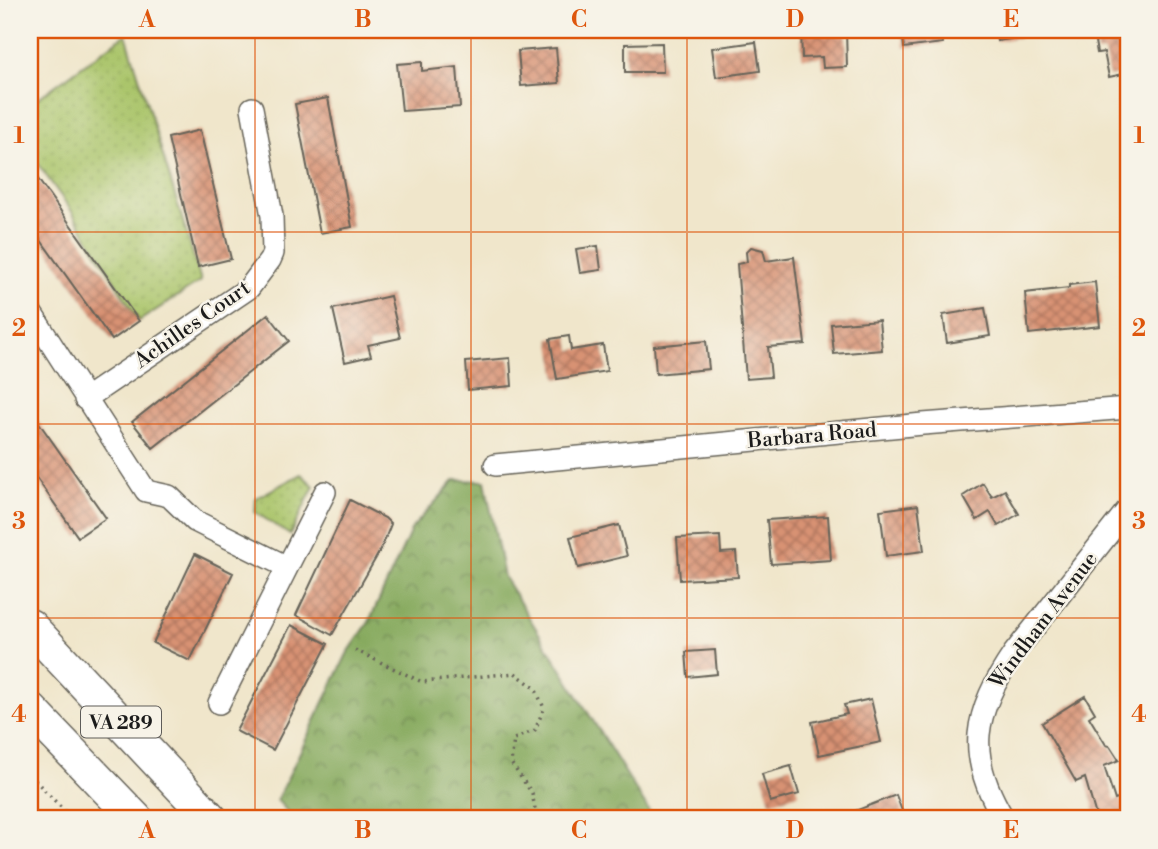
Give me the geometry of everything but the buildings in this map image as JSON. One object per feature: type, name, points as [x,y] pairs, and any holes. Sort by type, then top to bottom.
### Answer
[{"type":"main road","name":"VA 289","points":[[30,626],[211,819]]},
{"type":"main road","name":"VA 289","points":[[30,709],[136,819]]},
{"type":"street","name":"Achilles Court","points":[[85,399],[249,288],[270,260],[273,253],[272,216],[252,108]]},
{"type":"street","points":[[30,311],[146,491],[169,496],[195,521],[287,567]]},
{"type":"street","name":"Barbara Road","points":[[495,465],[936,423],[1128,408]]},
{"type":"street","points":[[219,703],[325,492]]},
{"type":"street","name":"Windham Avenue","points":[[1004,819],[985,777],[977,742],[982,710],[998,677],[1014,653],[1128,509]]},
{"type":"path","points":[[355,650],[422,682],[515,673],[535,688],[544,708],[535,730],[514,739],[512,763],[532,793],[537,819]]},
{"type":"path","points":[[30,775],[72,819]]},
{"type":"green space","points":[[126,34],[201,281],[139,321],[73,213],[30,153],[30,104]]},
{"type":"green space","points":[[301,474],[314,486],[290,535],[255,512],[256,498]]},
{"type":"green space","points":[[455,480],[485,481],[504,577],[654,819],[294,819],[277,800],[347,654],[369,622],[412,528]]}]
